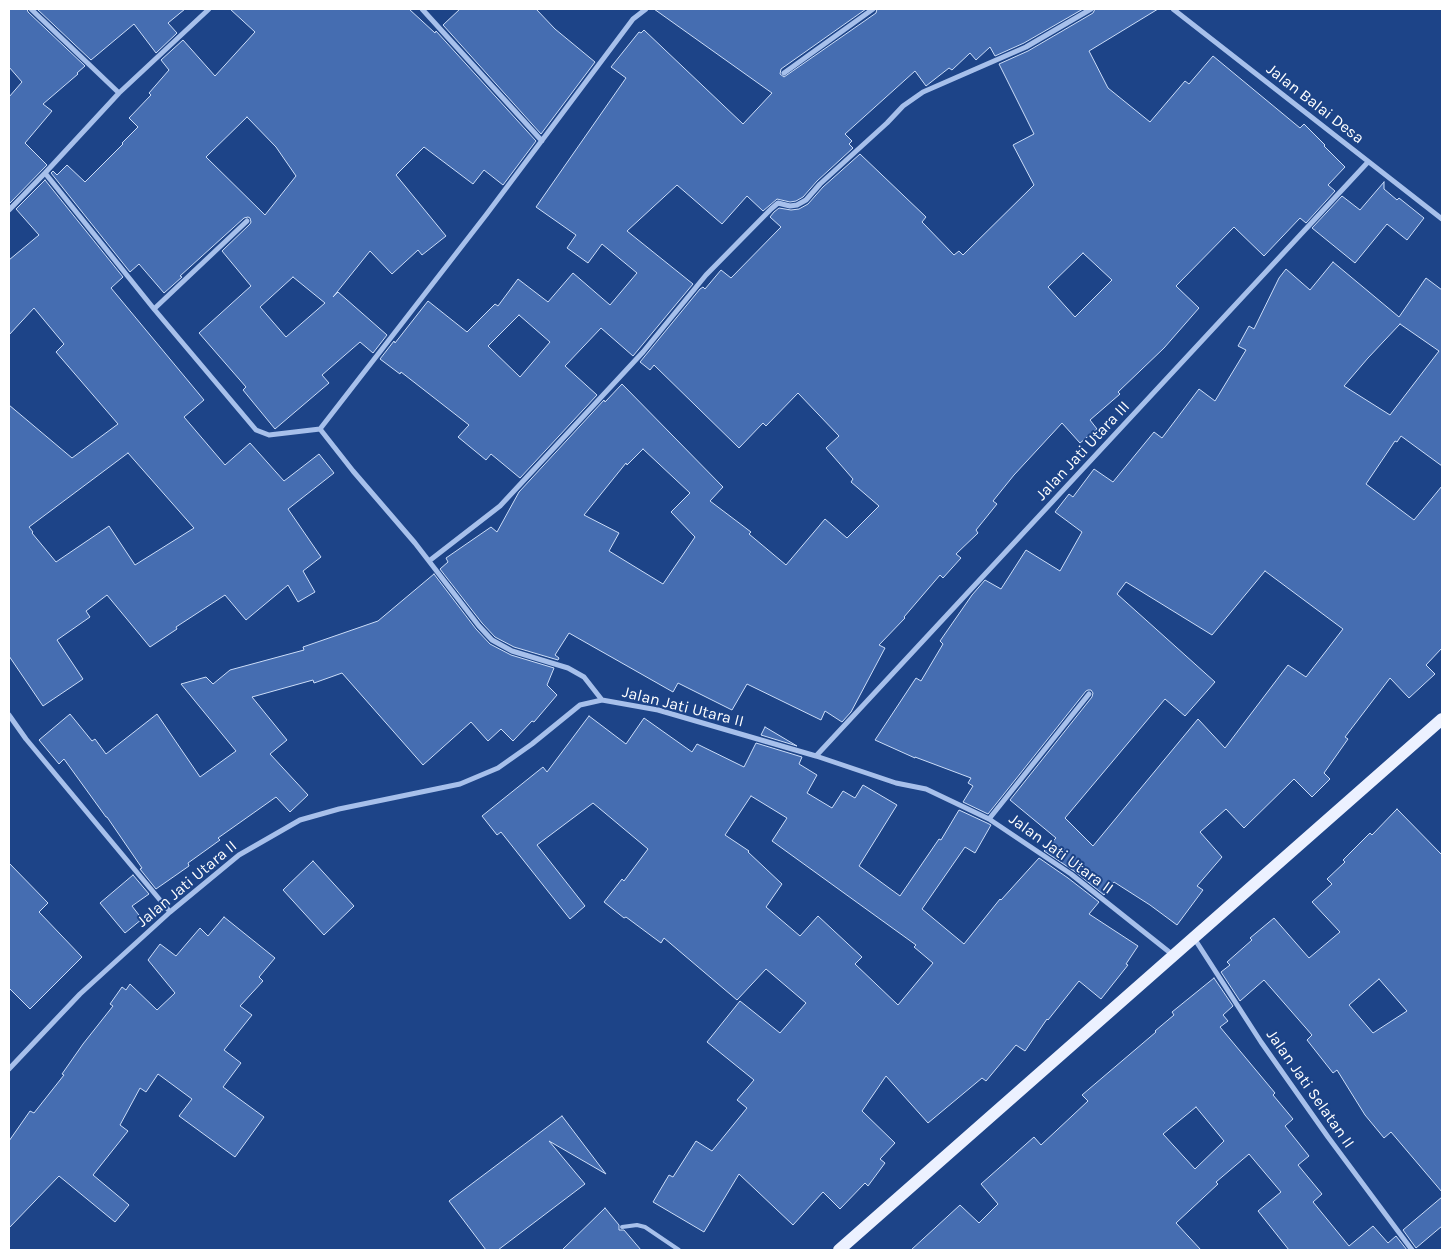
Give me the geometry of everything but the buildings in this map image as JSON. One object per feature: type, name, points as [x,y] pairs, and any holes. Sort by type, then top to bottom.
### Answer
[{"type":"main road","points":[[839,1250],[1442,719]]},
{"type":"street","points":[[31,9],[119,93]]},
{"type":"street","points":[[9,210],[119,93],[210,9]]},
{"type":"street","points":[[422,9],[542,141]]},
{"type":"street","points":[[45,173],[154,309],[256,430],[269,435],[320,429],[486,215],[633,19],[646,9]]},
{"type":"street","points":[[784,73],[873,9]]},
{"type":"street","points":[[428,561],[500,506],[643,352],[706,275],[770,209],[778,203],[797,205],[806,200],[820,184],[903,106],[924,92],[1026,47],[1091,9]]},
{"type":"street","name":"Jalan Balai Desa","points":[[1173,9],[1442,219]]},
{"type":"street","name":"Jalan Jati Utara III","points":[[816,756],[1368,162]]},
{"type":"street","points":[[154,309],[247,220]]},
{"type":"street","points":[[320,429],[353,471],[415,543],[492,640],[512,651],[568,668],[584,676],[602,700]]},
{"type":"street","points":[[989,819],[1089,694]]},
{"type":"street","name":"Jalan Jati Utara II","points":[[9,1069],[80,994],[170,912],[239,855],[300,820],[339,809],[460,784],[498,768],[532,744],[580,705],[602,700],[658,710],[816,756],[896,783],[926,789],[989,819],[1071,874],[1174,955]]},
{"type":"street","points":[[9,715],[26,739],[170,912]]},
{"type":"street","name":"Jalan Jati Selatan II","points":[[1194,938],[1261,1042],[1328,1137],[1412,1250]]},
{"type":"lane","points":[[622,1227],[638,1225],[645,1227],[679,1250]]}]
